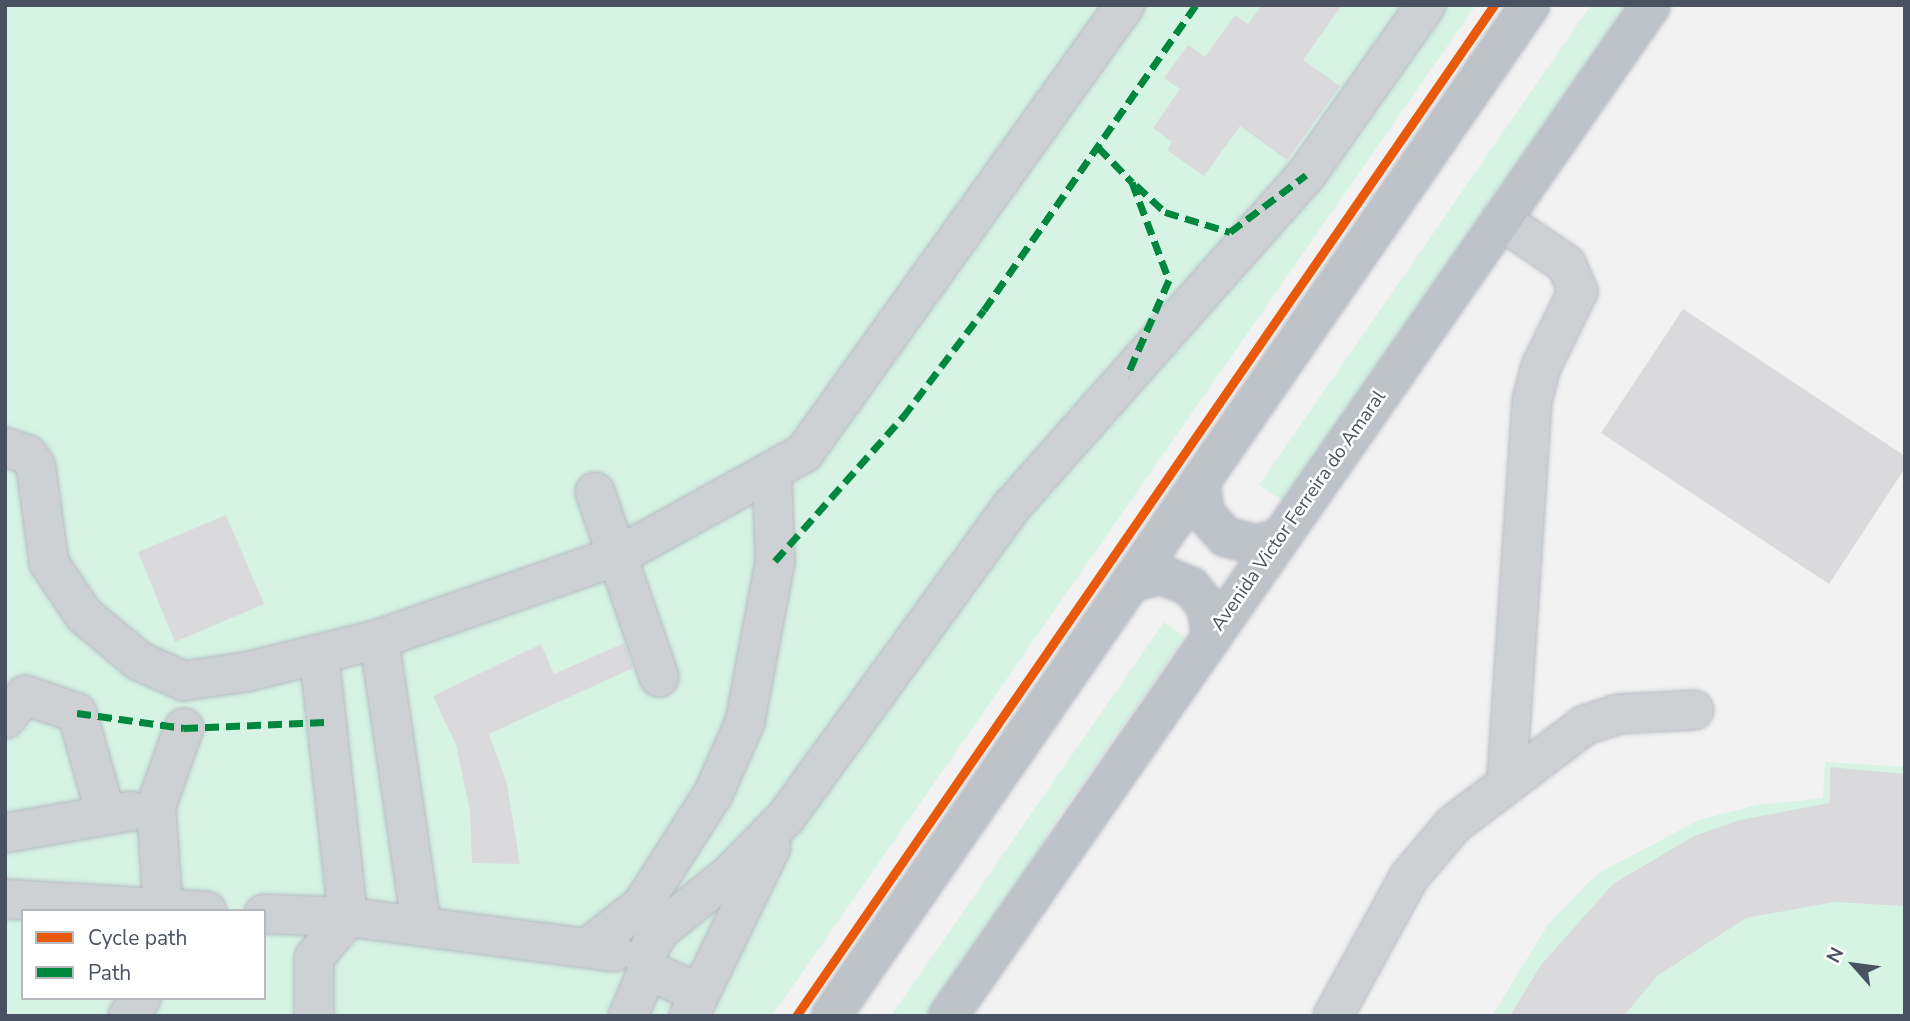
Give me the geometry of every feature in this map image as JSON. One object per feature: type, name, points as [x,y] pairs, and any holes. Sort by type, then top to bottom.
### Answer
[{"type":"highway","points":[[831,1016],[1530,5]]},
{"type":"highway","name":"Avenida Victor Ferreira do Amaral","points":[[948,1016],[1651,5]]},
{"type":"highway","points":[[1200,482],[1205,514],[1226,537],[1257,545],[1281,537]]},
{"type":"highway","points":[[1131,582],[1162,575],[1191,587],[1207,607],[1211,637]]},
{"type":"lane","points":[[5,447],[28,456],[36,467],[49,563],[84,615],[139,661],[184,681],[319,655],[379,639],[618,556],[772,475],[804,453],[827,428],[1125,5]]},
{"type":"lane","points":[[628,1016],[659,931],[729,875],[786,817],[1013,505],[1306,175],[1426,5]]},
{"type":"lane","points":[[1501,220],[1566,264],[1578,291],[1533,389],[1507,782]]},
{"type":"lane","points":[[590,946],[642,905],[713,794],[746,722],[775,561],[772,475]]},
{"type":"lane","points":[[595,492],[659,677]]},
{"type":"lane","points":[[379,639],[421,923]]},
{"type":"lane","points":[[314,1016],[314,958],[348,917],[319,655]]},
{"type":"lane","points":[[5,719],[26,695],[77,713],[106,815]]},
{"type":"lane","points":[[1333,1016],[1409,877],[1454,824],[1585,725],[1618,714],[1694,710]]},
{"type":"lane","points":[[163,908],[156,806],[184,728]]},
{"type":"lane","points":[[5,833],[156,806]]},
{"type":"lane","points":[[266,914],[421,923],[590,946],[646,964],[694,1005],[786,817]]},
{"type":"lane","points":[[5,899],[178,909]]},
{"type":"lane","points":[[266,914],[314,958]]},
{"type":"lane","points":[[128,1016],[140,1000]]},
{"type":"green space","points":[[5,5],[1476,5],[772,1016],[5,1016]]},
{"type":"green space","points":[[1591,5],[1632,5],[1287,504],[1259,485]]},
{"type":"green space","points":[[1164,622],[1185,637],[1051,828],[999,922],[933,1016],[891,1016]]},
{"type":"green space","points":[[1825,762],[1905,767],[1905,1016],[1492,1016],[1549,923],[1597,874],[1699,820],[1757,805],[1823,798]]},
{"type":"building","points":[[1262,5],[1342,5],[1303,60],[1340,86],[1287,160],[1240,126],[1204,176],[1167,150],[1172,142],[1153,128],[1180,89],[1164,78],[1188,45],[1205,57],[1235,15],[1248,24]]},
{"type":"building","points":[[1683,309],[1905,456],[1905,468],[1829,584],[1601,433]]},
{"type":"building","points":[[226,515],[264,604],[175,642],[138,552]]},
{"type":"building","points":[[624,643],[633,668],[489,734],[507,784],[520,864],[472,863],[470,811],[456,745],[433,696],[541,644],[554,674]]},
{"type":"building","points":[[1830,767],[1905,774],[1905,906],[1834,902],[1746,918],[1657,976],[1624,1016],[1510,1016],[1540,966],[1613,884],[1694,836],[1740,820],[1830,803]]},
{"type":"marked path","points":[[775,561],[903,417],[984,310],[1196,5]]},
{"type":"marked path","points":[[1098,147],[1132,182],[1169,280],[1127,376]]},
{"type":"marked path","points":[[1136,185],[1165,212],[1230,232],[1306,175]]},
{"type":"marked path","points":[[77,713],[184,728],[325,722]]},
{"type":"cycle path","points":[[796,1016],[1494,5]]}]
